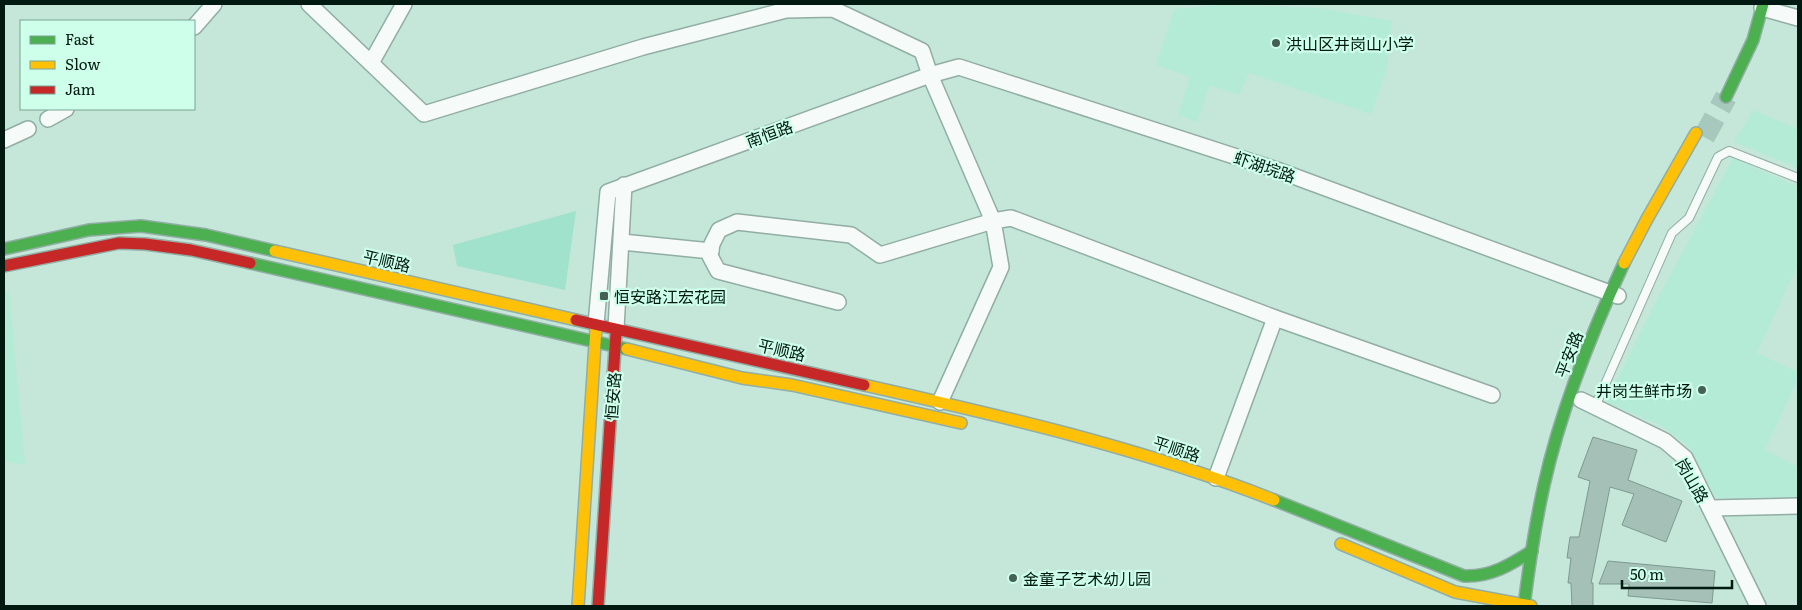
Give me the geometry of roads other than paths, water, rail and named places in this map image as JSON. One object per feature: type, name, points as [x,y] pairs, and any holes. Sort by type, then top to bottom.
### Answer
[{"type":"main road","points":[[1722,95],[1747,53],[1759,5]]},
{"type":"main road","name":"平安路","points":[[1526,606],[1532,551],[1544,483],[1575,379],[1597,323],[1637,258],[1700,135]]},
{"type":"main road","name":"平顺路","points":[[4,249],[89,230],[115,227],[141,226],[185,231],[940,402],[1106,444],[1216,478],[1464,576],[1479,577],[1493,574],[1532,551]]},
{"type":"main road","name":"平顺路","points":[[4,266],[119,243],[201,252],[615,346],[742,378],[792,385],[976,426]]},
{"type":"main road","name":"平安路","points":[[1589,375],[1614,295]]},
{"type":"main road","name":"恒安路","points":[[578,606],[596,324]]},
{"type":"main road","name":"恒安路","points":[[598,606],[616,328]]},
{"type":"main road","points":[[1332,540],[1455,592],[1479,606]]},
{"type":"main road","points":[[1455,592],[1526,606]]},
{"type":"street","points":[[195,26],[214,4]]},
{"type":"street","points":[[309,4],[424,114],[643,47],[786,10],[833,6],[922,51],[930,75],[993,221],[1001,267],[940,402]]},
{"type":"street","points":[[371,63],[404,4]]},
{"type":"street","points":[[1759,5],[1798,18]]},
{"type":"street","name":"虾湖垸路","points":[[930,75],[959,67],[987,76],[1277,170],[1614,295]]},
{"type":"street","name":"南恒路","points":[[608,192],[930,75]]},
{"type":"street","points":[[48,119],[64,110]]},
{"type":"street","points":[[4,140],[28,129]]},
{"type":"street","name":"恒安路","points":[[616,328],[624,185]]},
{"type":"street","name":"恒安路","points":[[596,324],[608,192]]},
{"type":"street","points":[[838,302],[718,271],[710,256],[712,244],[719,230],[737,222],[851,235],[880,254],[993,221],[1011,218],[1275,318],[1492,395]]},
{"type":"street","points":[[622,242],[711,251]]},
{"type":"street","points":[[1216,478],[1275,318]]},
{"type":"street","name":"岗山路","points":[[1581,400],[1665,441],[1685,458],[1758,606]]},
{"type":"street","points":[[1710,508],[1798,506]]},
{"type":"lane","points":[[1595,407],[1672,233],[1689,218],[1718,157],[1729,151],[1798,178]]},
{"type":"tunnel","points":[[1704,137],[1726,97]]},
{"type":"place","name":"洪山区井岗山小学","points":[[1276,43]]},
{"type":"place","name":"恒安路江宏花园","points":[[604,296]]},
{"type":"place","name":"井岗生鲜市场","points":[[1702,390]]},
{"type":"place","name":"金童子艺术幼儿园","points":[[1013,578]]}]
